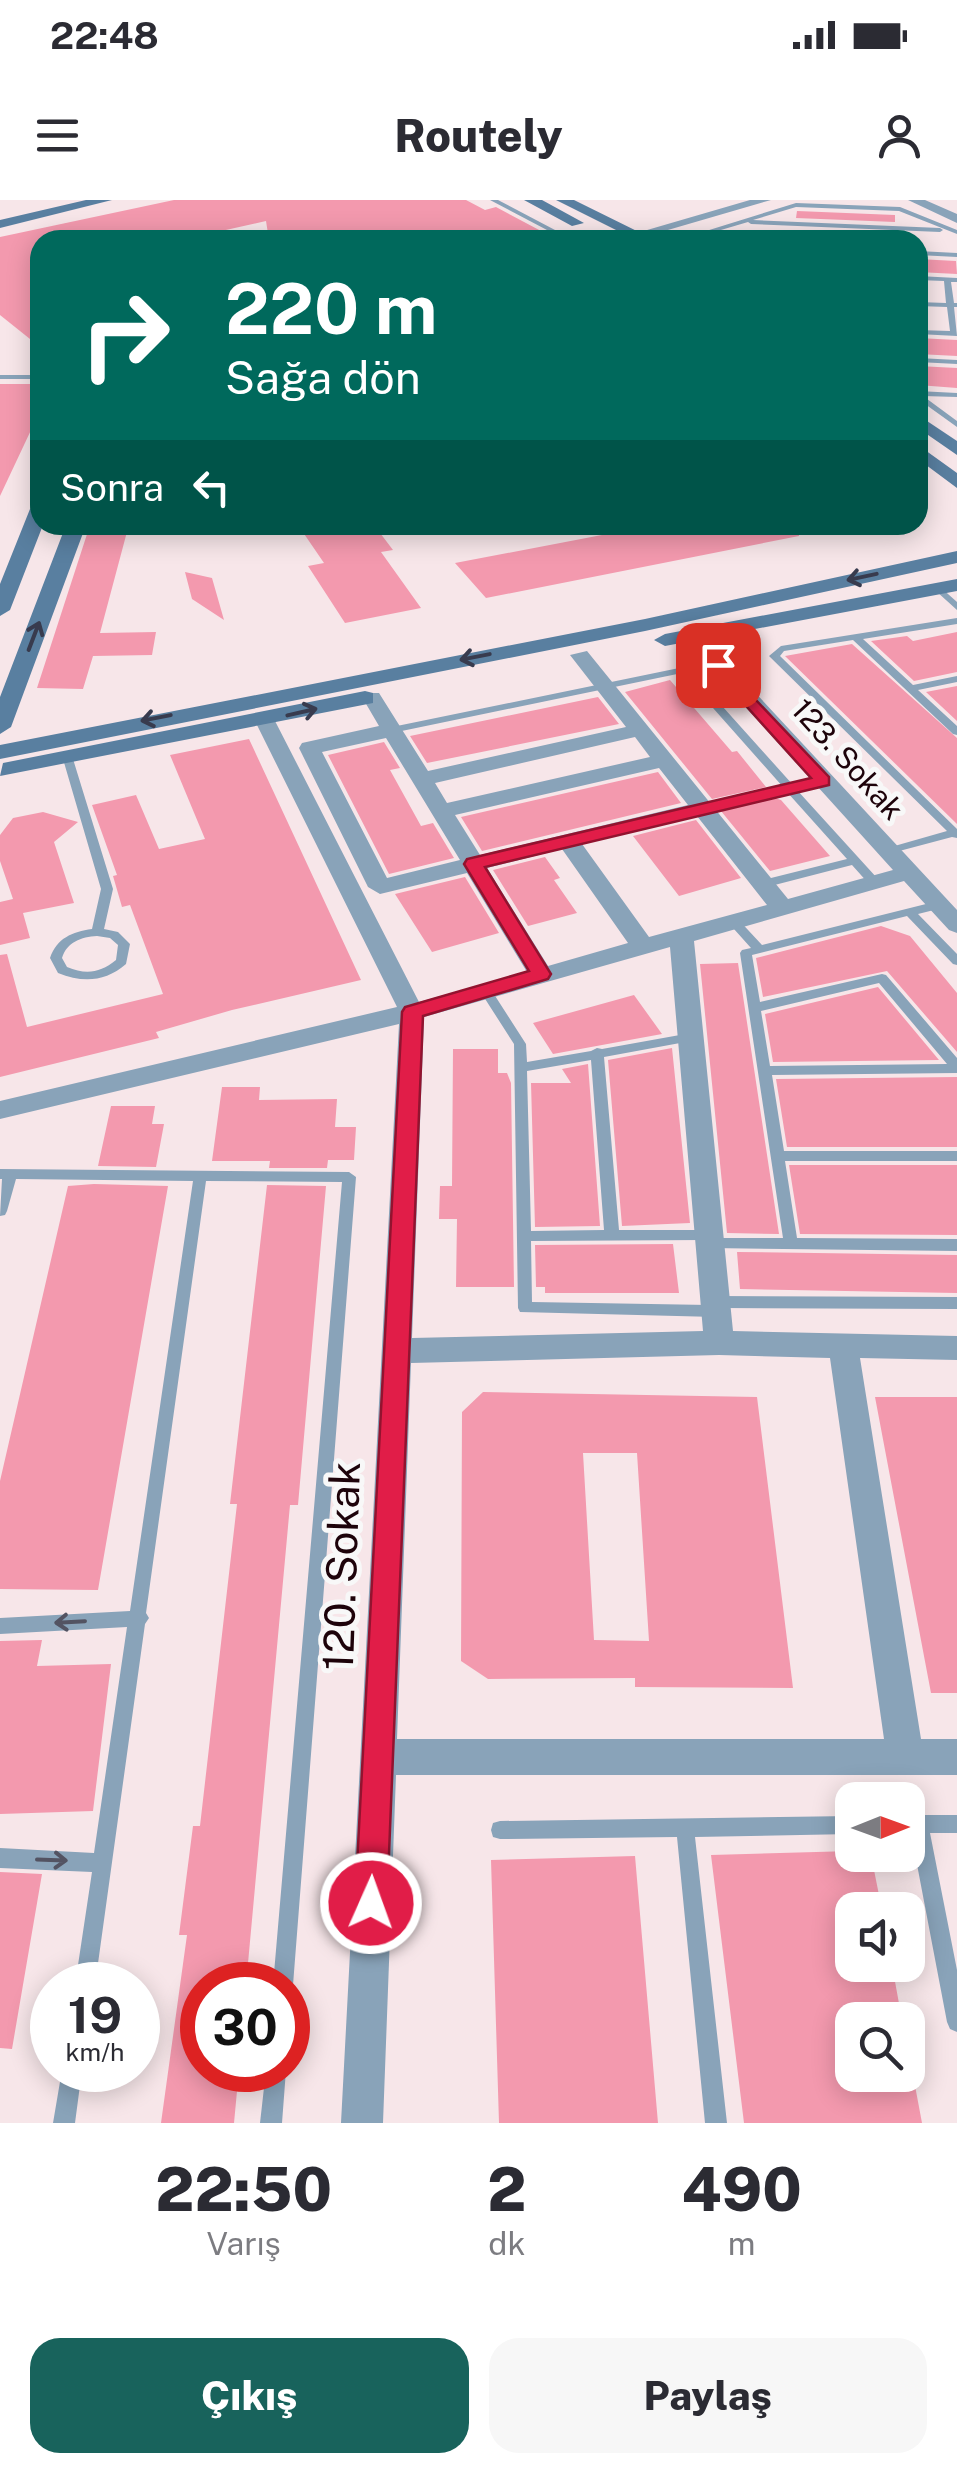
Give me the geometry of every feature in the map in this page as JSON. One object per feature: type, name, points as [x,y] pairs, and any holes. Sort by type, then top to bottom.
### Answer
[{"type":"street","points":[[0,212],[58,200]]},
{"type":"street","points":[[0,224],[105,200]]},
{"type":"street","points":[[531,200],[590,230]]},
{"type":"street","points":[[563,200],[624,230]]},
{"type":"street","points":[[666,230],[765,200]]},
{"type":"street","points":[[914,200],[956,227]]},
{"type":"street","points":[[928,428],[957,450]]},
{"type":"street","points":[[928,458],[957,482]]},
{"type":"street","points":[[0,610],[30,534]]},
{"type":"street","points":[[0,727],[72,535]]},
{"type":"street","points":[[0,752],[645,625],[957,557]]},
{"type":"street","points":[[0,771],[580,655],[948,587]]},
{"type":"street","name":"123. Sokak","points":[[692,636],[957,925]]},
{"type":"street","points":[[580,655],[780,905]]},
{"type":"street","points":[[372,697],[541,974]]},
{"type":"street","points":[[265,721],[412,1012]]},
{"type":"street","points":[[392,730],[310,748],[380,886],[702,808]]},
{"type":"street","points":[[422,779],[640,730]]},
{"type":"street","points":[[442,811],[664,760]]},
{"type":"street","points":[[568,841],[642,946]]},
{"type":"street","points":[[0,1110],[412,1012],[780,905],[864,871],[907,872]]},
{"type":"street","points":[[681,934],[719,1343]]},
{"type":"street","name":"120. Sokak","points":[[362,2123],[412,1012]]},
{"type":"street","points":[[395,1350],[719,1343],[957,1348]]},
{"type":"street","points":[[844,1346],[905,1756]]},
{"type":"street","points":[[378,1757],[957,1756]]},
{"type":"lane","points":[[495,201],[508,200]]},
{"type":"lane","points":[[495,201],[552,230]]},
{"type":"lane","points":[[713,230],[796,205],[900,210],[956,227]]},
{"type":"lane","points":[[739,222],[956,227]]},
{"type":"lane","points":[[928,254],[957,255]]},
{"type":"lane","points":[[928,333],[956,334],[952,280]]},
{"type":"lane","points":[[928,304],[954,305]]},
{"type":"lane","points":[[928,361],[957,362]]},
{"type":"lane","points":[[0,377],[30,377]]},
{"type":"lane","points":[[928,395],[957,396]]},
{"type":"lane","points":[[928,403],[957,425]]},
{"type":"lane","points":[[948,587],[957,606]]},
{"type":"lane","points":[[956,834],[774,656],[781,648],[957,621]]},
{"type":"lane","points":[[854,636],[957,732]]},
{"type":"lane","points":[[392,730],[684,670],[864,871]]},
{"type":"lane","points":[[910,689],[957,679]]},
{"type":"lane","points":[[68,760],[107,889],[97,932]]},
{"type":"lane","points":[[702,808],[823,781]]},
{"type":"lane","points":[[888,851],[956,834]]},
{"type":"lane","points":[[763,884],[864,871]]},
{"type":"lane","points":[[790,1244],[746,953],[938,904]]},
{"type":"lane","points":[[910,912],[957,961]]},
{"type":"lane","points":[[731,920],[760,950]]},
{"type":"lane","points":[[97,932],[120,939],[126,949],[122,961],[99,975],[79,976],[62,970],[56,958],[61,945],[76,936],[97,932]]},
{"type":"lane","points":[[754,1008],[882,978],[957,1068]]},
{"type":"lane","points":[[486,991],[520,1044],[525,1308],[957,1303]]},
{"type":"lane","points":[[521,1068],[690,1037]]},
{"type":"lane","points":[[598,1052],[612,1236]]},
{"type":"lane","points":[[764,1071],[957,1068]]},
{"type":"lane","points":[[777,1156],[957,1156]]},
{"type":"lane","points":[[0,1211],[5,1175],[349,1177],[284,1962]]},
{"type":"lane","points":[[89,1962],[200,1177]]},
{"type":"lane","points":[[525,1236],[957,1245]]},
{"type":"lane","points":[[0,1626],[140,1618]]},
{"type":"lane","points":[[925,1824],[957,1824]]},
{"type":"lane","points":[[500,1830],[835,1825]]},
{"type":"lane","points":[[685,1828],[716,2123]]},
{"type":"lane","points":[[0,1858],[104,1863]]},
{"type":"lane","points":[[924,1872],[957,2022]]},
{"type":"lane","points":[[64,2123],[69,2092]]},
{"type":"lane","points":[[271,2123],[274,2092]]},
{"type":"building","points":[[174,200],[466,200],[485,210],[496,207],[539,230],[267,230],[266,221],[226,230],[33,230]]},
{"type":"building","points":[[797,211],[895,215],[895,222],[796,218]]},
{"type":"building","points":[[30,231],[30,339],[0,315],[0,237]]},
{"type":"building","points":[[928,260],[956,261],[957,274],[928,273]]},
{"type":"building","points":[[928,339],[957,340],[957,356],[928,355]]},
{"type":"building","points":[[928,367],[957,368],[957,388],[928,386]]},
{"type":"building","points":[[0,384],[30,384],[30,432],[0,496]]},
{"type":"building","points":[[87,535],[126,535],[100,633],[156,632],[152,655],[93,656],[83,689],[37,688]]},
{"type":"building","points":[[305,535],[382,535],[393,550],[381,552],[421,608],[345,623],[308,566],[324,563]]},
{"type":"building","points":[[602,535],[799,536],[486,598],[455,563]]},
{"type":"building","points":[[185,572],[212,578],[224,620],[192,599]]},
{"type":"building","points":[[957,632],[957,672],[914,681],[871,641],[907,636],[913,641]]},
{"type":"building","points":[[852,644],[957,738],[957,824],[785,656]]},
{"type":"building","points":[[670,680],[766,787],[712,799],[625,692]]},
{"type":"building","points":[[957,686],[957,721],[926,692]]},
{"type":"building","points":[[598,697],[619,724],[427,763],[410,736]]},
{"type":"building","points":[[249,739],[361,980],[232,1010],[156,1032],[159,1038],[0,1077],[0,955],[7,954],[27,1027],[163,994],[130,905],[122,907],[113,876],[117,875],[92,805],[136,795],[159,849],[205,839],[170,755]]},
{"type":"building","points":[[384,742],[400,768],[390,770],[421,826],[433,823],[454,858],[389,874],[328,755]]},
{"type":"building","points":[[658,772],[681,803],[482,851],[461,817]]},
{"type":"building","points":[[775,798],[830,856],[770,871],[721,811]]},
{"type":"building","points":[[43,812],[78,822],[54,842],[74,903],[23,913],[30,938],[0,945],[0,902],[13,899],[0,861],[0,835],[13,818]]},
{"type":"building","points":[[696,820],[741,878],[679,896],[633,836]]},
{"type":"building","points":[[545,857],[560,878],[554,880],[577,913],[528,926],[493,870]]},
{"type":"building","points":[[465,877],[499,933],[432,952],[395,894]]},
{"type":"building","points":[[881,926],[910,936],[957,993],[957,1052],[887,971],[763,997],[756,958]]},
{"type":"building","points":[[738,963],[779,1234],[727,1233],[700,964]]},
{"type":"building","points":[[878,987],[939,1060],[773,1062],[765,1014]]},
{"type":"building","points":[[634,995],[662,1034],[553,1054],[533,1023]]},
{"type":"building","points":[[672,1048],[690,1223],[622,1226],[608,1060]]},
{"type":"building","points":[[453,1049],[498,1049],[498,1073],[507,1073],[511,1083],[514,1287],[456,1287],[457,1219],[439,1219],[440,1186],[452,1186]]},
{"type":"building","points":[[588,1064],[600,1226],[535,1227],[531,1083],[571,1083],[562,1069]]},
{"type":"building","points":[[957,1077],[957,1147],[787,1147],[776,1079]]},
{"type":"building","points":[[222,1087],[260,1087],[259,1100],[337,1099],[335,1127],[356,1127],[354,1160],[328,1160],[327,1168],[269,1168],[270,1161],[212,1161]]},
{"type":"building","points":[[111,1106],[155,1106],[152,1124],[164,1124],[156,1167],[98,1166]]},
{"type":"building","points":[[789,1165],[957,1165],[957,1235],[800,1234]]},
{"type":"building","points":[[267,1185],[326,1186],[298,1505],[290,1505],[248,1962],[183,1962],[187,1935],[179,1935],[193,1826],[200,1826],[237,1504],[230,1504]]},
{"type":"building","points":[[68,1186],[168,1186],[98,1590],[0,1589],[0,1481]]},
{"type":"building","points":[[673,1244],[679,1293],[545,1293],[545,1287],[536,1287],[535,1245]]},
{"type":"building","points":[[737,1252],[957,1255],[957,1293],[740,1289]]},
{"type":"building","points":[[483,1392],[757,1397],[793,1688],[635,1687],[635,1678],[488,1679],[461,1661],[462,1412]],"holes":[[[583,1453],[637,1453],[649,1641],[594,1640]]]},
{"type":"building","points":[[875,1397],[957,1397],[957,1693],[931,1693]]},
{"type":"building","points":[[42,1640],[37,1666],[111,1664],[93,1811],[0,1814],[0,1641]]},
{"type":"building","points":[[835,1851],[835,1872],[874,1872],[878,1892],[835,1892],[835,1982],[895,1982],[899,2002],[835,2002],[835,2092],[916,2092],[922,2123],[744,2123],[711,1855]]},
{"type":"building","points":[[635,1856],[658,2123],[499,2123],[491,1860]]},
{"type":"building","points":[[0,1872],[42,1874],[12,2049],[0,2048]]},
{"type":"building","points":[[180,1986],[180,2092],[237,2092],[234,2123],[161,2123]]},
{"type":"route","points":[[371,1903],[412,1012],[541,974],[474,864],[823,781],[718,665]]}]
